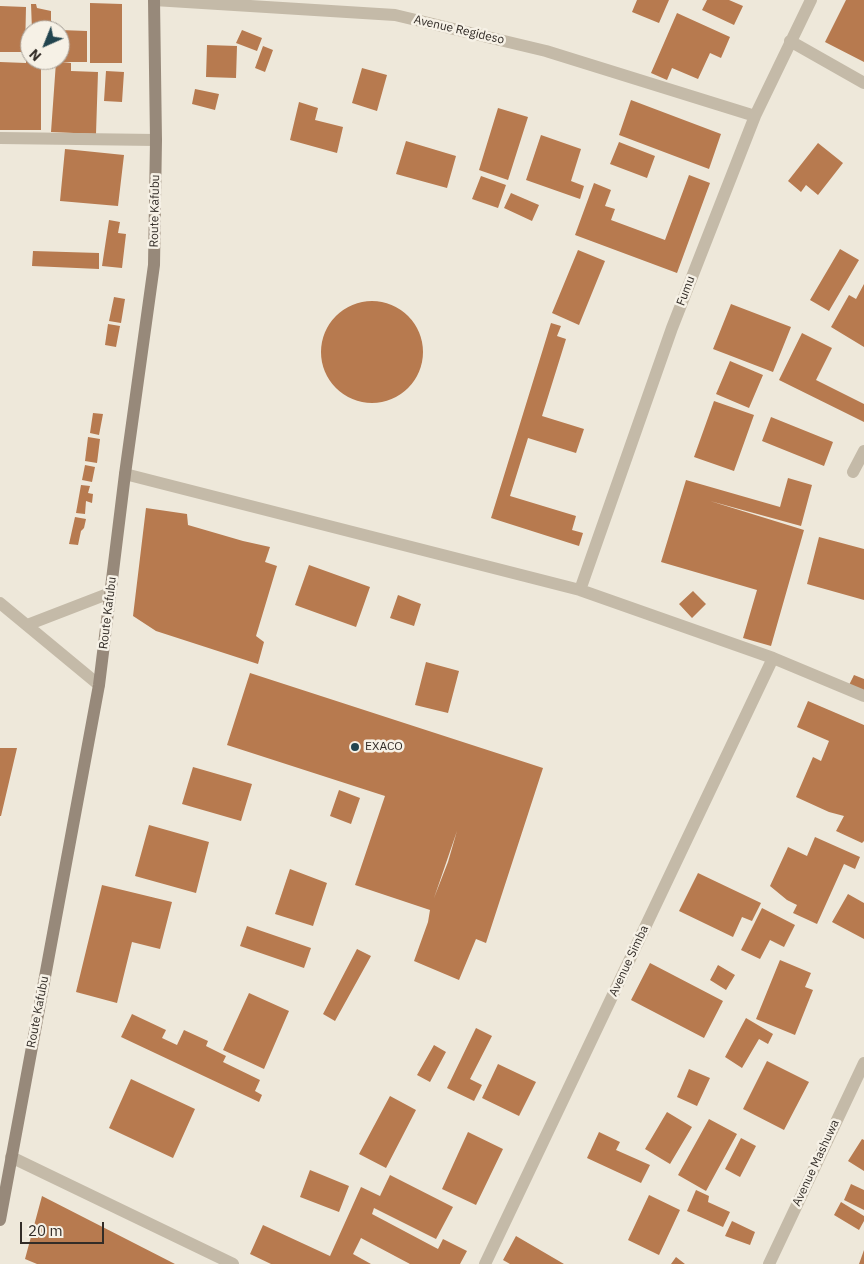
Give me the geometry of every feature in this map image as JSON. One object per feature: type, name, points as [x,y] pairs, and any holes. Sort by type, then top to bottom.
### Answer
[{"type":"main road","name":"Route Kafubu","points":[[0,1220],[99,685],[124,474],[154,265],[156,140],[154,0]]},
{"type":"street","name":"Avenue Regideso","points":[[154,0],[395,15],[546,51],[755,116]]},
{"type":"street","name":"Fumu","points":[[580,590],[672,328],[755,116],[811,0]]},
{"type":"street","points":[[790,41],[864,83]]},
{"type":"street","points":[[0,138],[156,140]]},
{"type":"street","points":[[853,472],[864,451]]},
{"type":"street","points":[[124,474],[580,590],[774,658],[864,696]]},
{"type":"street","points":[[27,625],[110,593]]},
{"type":"street","points":[[0,603],[99,685]]},
{"type":"street","name":"Avenue Simba","points":[[486,1264],[774,658]]},
{"type":"street","name":"Avenue Mashuwa","points":[[768,1264],[864,1063]]},
{"type":"street","points":[[11,1157],[233,1264]]},
{"type":"building","points":[[637,0],[669,0],[659,23],[632,12]]},
{"type":"building","points":[[707,0],[729,0],[743,6],[734,25],[702,10]]},
{"type":"building","points":[[846,0],[864,0],[864,62],[825,42]]},
{"type":"building","points":[[90,3],[122,4],[122,63],[90,63]]},
{"type":"building","points":[[31,4],[36,4],[37,8],[51,11],[51,20],[32,20]]},
{"type":"building","points":[[0,6],[26,7],[26,20],[20,20],[20,52],[0,52]]},
{"type":"building","points":[[677,13],[730,37],[721,58],[710,53],[698,79],[672,68],[667,80],[651,73]]},
{"type":"building","points":[[70,30],[87,31],[87,62],[70,62]]},
{"type":"building","points":[[242,30],[262,38],[257,51],[236,43]]},
{"type":"building","points":[[207,45],[237,46],[236,78],[206,77]]},
{"type":"building","points":[[263,46],[273,50],[265,72],[255,68]]},
{"type":"building","points":[[0,62],[20,63],[20,70],[41,70],[41,130],[0,130]]},
{"type":"building","points":[[70,63],[71,71],[98,72],[96,134],[51,132],[55,70],[70,70]]},
{"type":"building","points":[[362,68],[387,75],[377,111],[352,103]]},
{"type":"building","points":[[106,71],[124,72],[122,102],[104,101]]},
{"type":"building","points":[[195,89],[219,94],[215,110],[192,104]]},
{"type":"building","points":[[631,100],[721,134],[709,169],[619,135]]},
{"type":"building","points":[[299,102],[318,108],[315,120],[343,127],[337,153],[290,140]]},
{"type":"building","points":[[498,108],[528,117],[508,180],[479,170]]},
{"type":"building","points":[[541,135],[581,149],[571,181],[584,186],[580,199],[526,180]]},
{"type":"building","points":[[406,141],[456,156],[447,188],[396,174]]},
{"type":"building","points":[[619,142],[655,156],[647,178],[610,164]]},
{"type":"building","points":[[818,143],[843,163],[818,195],[806,185],[801,192],[788,181]]},
{"type":"building","points":[[65,149],[124,155],[118,206],[60,201]]},
{"type":"building","points":[[689,175],[710,183],[677,273],[575,235],[594,183],[611,190],[605,206],[615,209],[611,220],[665,240]]},
{"type":"building","points":[[481,176],[506,185],[498,208],[472,199]]},
{"type":"building","points":[[511,193],[539,205],[532,221],[504,208]]},
{"type":"building","points":[[109,220],[120,222],[118,233],[126,234],[122,268],[102,266]]},
{"type":"building","points":[[840,249],[859,260],[829,311],[810,300]]},
{"type":"building","points":[[578,250],[605,261],[579,325],[552,313]]},
{"type":"building","points":[[33,251],[99,253],[99,269],[32,266]]},
{"type":"building","points":[[864,284],[864,347],[831,327],[849,295],[856,299]]},
{"type":"building","points":[[114,297],[125,299],[121,323],[109,321]]},
{"type":"building","points":[[372,301],[391,305],[408,316],[419,333],[423,352],[419,371],[408,388],[391,399],[372,403],[353,399],[336,388],[325,371],[321,352],[325,333],[336,316],[353,305]]},
{"type":"building","points":[[731,304],[791,327],[773,372],[713,349]]},
{"type":"building","points":[[551,323],[561,326],[557,336],[566,339],[542,416],[584,429],[576,453],[528,438],[510,496],[576,516],[572,530],[583,533],[579,546],[491,518]]},
{"type":"building","points":[[108,324],[120,326],[116,347],[105,345]]},
{"type":"building","points":[[802,333],[832,348],[816,380],[864,404],[864,422],[779,380]]},
{"type":"building","points":[[730,361],[763,375],[749,408],[716,394]]},
{"type":"building","points":[[714,401],[754,415],[734,471],[694,457]]},
{"type":"building","points":[[93,413],[103,414],[99,435],[90,433]]},
{"type":"building","points":[[771,417],[833,442],[824,466],[762,441]]},
{"type":"building","points":[[88,437],[100,439],[97,463],[85,461]]},
{"type":"building","points":[[85,465],[95,467],[92,482],[82,480]]},
{"type":"building","points":[[788,478],[812,485],[801,526],[710,501],[804,530],[771,646],[743,638],[757,590],[661,562],[686,480],[780,507]]},
{"type":"building","points":[[81,485],[90,486],[88,493],[93,494],[92,503],[86,501],[85,514],[76,513]]},
{"type":"building","points":[[146,508],[187,514],[188,525],[270,547],[265,562],[277,566],[256,636],[264,642],[258,664],[156,631],[133,616]]},
{"type":"building","points":[[75,517],[86,519],[78,545],[69,544]]},
{"type":"building","points":[[819,537],[864,549],[864,600],[807,584]]},
{"type":"building","points":[[309,565],[370,587],[356,627],[295,605]]},
{"type":"building","points":[[693,591],[706,604],[692,618],[679,604]]},
{"type":"building","points":[[398,595],[421,604],[414,626],[390,618]]},
{"type":"building","points":[[426,662],[459,671],[448,713],[415,705]]},
{"type":"building","points":[[250,673],[543,768],[486,943],[476,939],[459,980],[414,961],[428,922],[430,910],[355,885],[385,796],[227,745]],"holes":[[[457,831],[448,862],[434,898]]]},
{"type":"building","points":[[854,675],[864,679],[864,692],[849,685]]},
{"type":"building","points":[[808,701],[864,725],[864,841],[862,843],[836,831],[844,816],[829,812],[796,797],[813,757],[821,761],[829,741],[797,727]]},
{"type":"building","points":[[0,748],[17,748],[1,816],[0,816]]},
{"type":"building","points":[[193,767],[252,784],[241,821],[182,804]]},
{"type":"building","points":[[339,790],[360,798],[351,824],[330,816]]},
{"type":"building","points":[[149,825],[209,842],[196,893],[135,876]]},
{"type":"building","points":[[815,837],[860,857],[855,869],[844,864],[817,924],[793,913],[797,905],[787,900],[770,886],[788,847],[807,856]]},
{"type":"building","points":[[290,869],[327,883],[313,926],[275,914]]},
{"type":"building","points":[[698,873],[761,903],[752,921],[742,917],[733,937],[679,911]]},
{"type":"building","points":[[102,885],[172,902],[160,949],[132,942],[117,1003],[76,992]]},
{"type":"building","points":[[848,894],[864,903],[864,939],[832,922]]},
{"type":"building","points":[[762,908],[795,925],[784,947],[770,940],[760,959],[741,950]]},
{"type":"building","points":[[247,926],[311,948],[304,968],[240,946]]},
{"type":"building","points":[[357,949],[371,956],[335,1021],[323,1014]]},
{"type":"building","points":[[780,960],[811,973],[805,987],[813,990],[795,1035],[756,1019]]},
{"type":"building","points":[[650,963],[723,1001],[704,1038],[631,1000]]},
{"type":"building","points":[[718,965],[735,975],[726,990],[710,980]]},
{"type":"building","points":[[249,993],[289,1011],[264,1069],[223,1050]]},
{"type":"building","points":[[132,1014],[166,1030],[162,1038],[177,1045],[184,1030],[208,1041],[206,1046],[226,1056],[223,1062],[260,1080],[255,1091],[262,1095],[259,1102],[121,1037]]},
{"type":"building","points":[[746,1018],[773,1034],[768,1044],[759,1039],[742,1068],[725,1057]]},
{"type":"building","points":[[476,1028],[492,1036],[470,1079],[482,1085],[474,1101],[447,1088]]},
{"type":"building","points":[[434,1045],[446,1052],[430,1082],[417,1075]]},
{"type":"building","points":[[767,1061],[809,1082],[784,1130],[743,1109]]},
{"type":"building","points":[[498,1064],[536,1082],[519,1116],[482,1098]]},
{"type":"building","points":[[689,1069],[710,1078],[697,1106],[677,1097]]},
{"type":"building","points":[[131,1079],[195,1109],[173,1158],[109,1128]]},
{"type":"building","points":[[390,1096],[416,1110],[386,1168],[359,1154]]},
{"type":"building","points":[[667,1112],[692,1127],[670,1164],[645,1149]]},
{"type":"building","points":[[709,1119],[737,1134],[706,1191],[678,1175]]},
{"type":"building","points":[[468,1132],[503,1149],[476,1205],[442,1189]]},
{"type":"building","points":[[599,1132],[620,1142],[616,1150],[650,1165],[641,1183],[587,1158]]},
{"type":"building","points":[[741,1138],[756,1146],[740,1177],[725,1169]]},
{"type":"building","points":[[862,1139],[864,1140],[864,1171],[848,1161]]},
{"type":"building","points":[[310,1170],[349,1186],[339,1212],[300,1197]]},
{"type":"building","points":[[390,1175],[453,1207],[436,1239],[374,1208],[372,1214],[438,1249],[443,1239],[467,1251],[460,1264],[410,1264],[361,1238],[353,1254],[371,1264],[271,1264],[250,1254],[263,1225],[330,1256],[361,1187],[380,1196]]},
{"type":"building","points":[[851,1184],[864,1190],[864,1210],[844,1200]]},
{"type":"building","points":[[696,1190],[709,1196],[708,1202],[730,1212],[723,1227],[687,1211]]},
{"type":"building","points":[[649,1195],[680,1210],[659,1255],[628,1240]]},
{"type":"building","points":[[42,1196],[175,1264],[37,1264],[25,1259]]},
{"type":"building","points":[[841,1202],[864,1216],[864,1221],[859,1230],[834,1215]]},
{"type":"building","points":[[732,1221],[755,1232],[750,1245],[725,1236]]},
{"type":"building","points":[[516,1236],[564,1264],[510,1264],[503,1260]]},
{"type":"building","points":[[864,1250],[864,1264],[859,1264]]},
{"type":"building","points":[[676,1257],[685,1264],[671,1264]]},
{"type":"place","name":"EXACO","points":[[355,747]]}]
